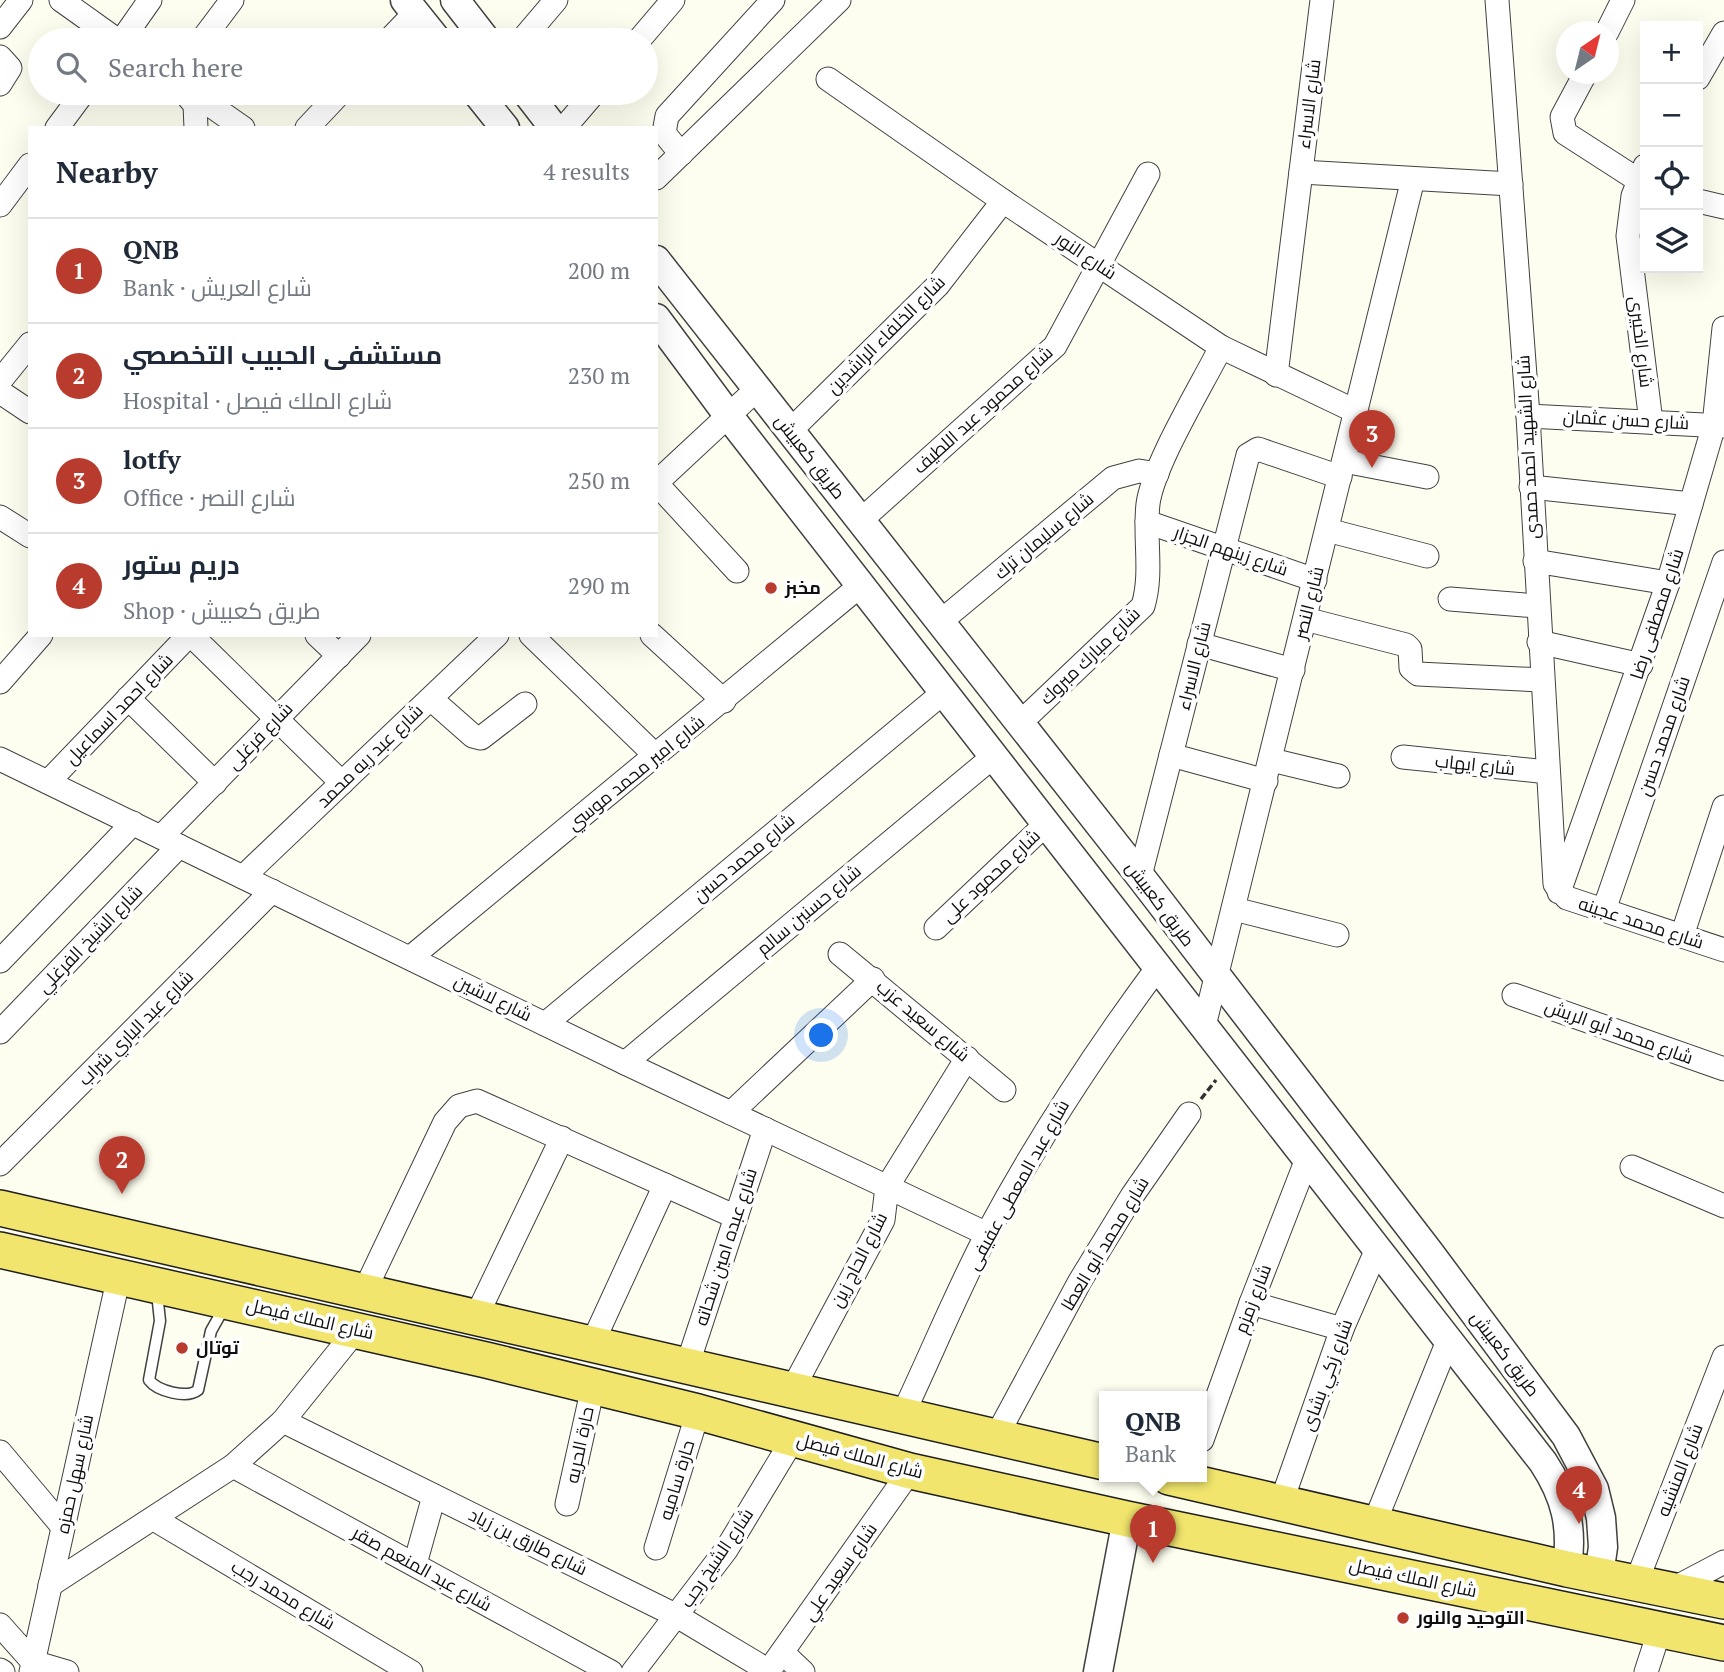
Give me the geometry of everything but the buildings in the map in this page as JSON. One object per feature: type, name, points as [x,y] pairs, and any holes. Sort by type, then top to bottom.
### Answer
[{"type":"main road","points":[[0,1208],[1099,1461]]},
{"type":"main road","points":[[40,1259],[49,1219]]},
{"type":"main road","name":"شارع الملك فيصل","points":[[0,1250],[357,1329],[698,1412],[910,1471],[1126,1519],[1724,1643]]},
{"type":"main road","points":[[1194,1482],[1583,1572],[1724,1601]]},
{"type":"street","points":[[0,27],[21,0]]},
{"type":"street","points":[[61,0],[102,28]]},
{"type":"street","points":[[128,28],[150,0]]},
{"type":"street","points":[[211,28],[232,0]]},
{"type":"street","points":[[455,0],[477,28]]},
{"type":"street","points":[[532,28],[556,0]]},
{"type":"street","points":[[649,28],[673,0]]},
{"type":"street","points":[[681,154],[664,133],[667,116],[773,0]]},
{"type":"street","points":[[658,176],[838,0]]},
{"type":"street","name":"شارع الاسراء","points":[[1276,376],[1322,0]]},
{"type":"street","name":"شارع الشهيد احمد حمدى","points":[[1497,0],[1528,416],[1555,884],[1559,892]]},
{"type":"street","points":[[1612,21],[1623,0]]},
{"type":"street","points":[[396,28],[410,6],[427,28]]},
{"type":"street","points":[[1703,70],[1722,42]]},
{"type":"street","points":[[0,57],[10,68],[0,84]]},
{"type":"street","name":"شارع النور","points":[[828,79],[1003,201],[1221,347],[1276,376],[1357,412]]},
{"type":"street","points":[[1580,84],[1562,117],[1565,133],[1640,172]]},
{"type":"street","points":[[58,126],[74,105]]},
{"type":"street","points":[[195,105],[196,126]]},
{"type":"street","points":[[210,105],[240,126]]},
{"type":"street","points":[[309,126],[329,105]]},
{"type":"street","points":[[486,105],[502,126]]},
{"type":"street","points":[[536,105],[552,126]]},
{"type":"street","points":[[566,126],[584,105]]},
{"type":"street","points":[[0,205],[28,167]]},
{"type":"street","points":[[1301,172],[1511,184]]},
{"type":"street","name":"شارع محمود عبد اللطيف","points":[[860,521],[1055,346],[1148,174]]},
{"type":"street","name":"شارع النصر","points":[[1204,1026],[1413,178]]},
{"type":"street","name":"شارع الخبيرى","points":[[1640,180],[1629,216],[1628,236],[1651,422]]},
{"type":"street","name":"شارع الخلفاء الراشدين","points":[[790,431],[938,285],[1003,201]]},
{"type":"street","points":[[1703,202],[1724,207]]},
{"type":"street","name":"طريق كعبيش","points":[[658,263],[1140,876],[1429,1252],[1582,1462],[1594,1489],[1601,1518],[1603,1547],[1583,1572]]},
{"type":"street","name":"طريق كعبيش","points":[[658,319],[728,415],[1559,1486],[1568,1513],[1571,1541],[1583,1572]]},
{"type":"street","name":"شارع مصطفى رضا","points":[[1559,892],[1641,665],[1691,504],[1719,425],[1724,328]]},
{"type":"street","points":[[0,381],[28,346]]},
{"type":"street","name":"شارع مبارك مبروك","points":[[1020,723],[1143,606],[1148,589],[1148,502],[1157,474],[1221,347]]},
{"type":"street","points":[[658,481],[757,389]]},
{"type":"street","points":[[0,392],[28,411]]},
{"type":"street","name":"شارع حسن عثمان","points":[[1528,416],[1719,425]]},
{"type":"street","name":"شارع الاسراء","points":[[1140,876],[1248,455],[1253,449],[1258,449],[1342,469]]},
{"type":"street","points":[[1342,469],[1427,477]]},
{"type":"street","name":"شارع سليمان ترك","points":[[940,622],[1113,478],[1139,471],[1157,474]]},
{"type":"street","points":[[658,485],[737,571]]},
{"type":"street","points":[[1531,487],[1691,504]]},
{"type":"street","points":[[0,517],[28,535]]},
{"type":"street","name":"شارع زينهم الجزار","points":[[1147,522],[1315,580]]},
{"type":"street","points":[[1327,530],[1427,556]]},
{"type":"street","points":[[1535,561],[1668,583]]},
{"type":"street","name":"شارع محمد حسن","points":[[1604,910],[1724,562]]},
{"type":"street","name":"شارع امير محمد موسي","points":[[410,958],[861,585]]},
{"type":"street","points":[[1450,599],[1537,606]]},
{"type":"street","points":[[1305,620],[1406,645],[1410,649],[1411,668],[1418,674],[1542,680]]},
{"type":"street","points":[[0,682],[39,637]]},
{"type":"street","name":"شارع احمد اسماعيل","points":[[48,782],[188,637]]},
{"type":"street","points":[[192,637],[342,783]]},
{"type":"street","points":[[319,637],[339,656]]},
{"type":"street","name":"شارع فرغلى","points":[[170,841],[215,783],[357,637]]},
{"type":"street","name":"شارع عبد ريه محمد","points":[[243,877],[495,637]]},
{"type":"street","points":[[533,637],[656,756]]},
{"type":"street","points":[[654,637],[724,701]]},
{"type":"street","points":[[1539,642],[1641,665]]},
{"type":"street","points":[[1199,644],[1293,670]]},
{"type":"street","name":"شارع محمد حسن","points":[[545,1024],[944,692]]},
{"type":"street","points":[[128,698],[215,783]]},
{"type":"street","points":[[431,699],[473,736],[481,738],[525,704]]},
{"type":"street","points":[[1171,755],[1268,770],[1338,776]]},
{"type":"street","name":"شارع حسنين سالم","points":[[625,1063],[994,756]]},
{"type":"street","name":"شارع ايهاب","points":[[1403,757],[1548,772]]},
{"type":"street","name":"شارع لاشين","points":[[0,759],[625,1063],[987,1234]]},
{"type":"street","points":[[1682,936],[1724,807]]},
{"type":"street","points":[[0,961],[133,823]]},
{"type":"street","name":"شارع محمود على","points":[[936,928],[1046,824]]},
{"type":"street","name":"شارع الشيخ الفرغلي","points":[[0,1032],[170,841]]},
{"type":"street","name":"شارع عبد الباري شراب","points":[[0,1164],[272,891]]},
{"type":"street","name":"شارع محمد عجينه","points":[[1559,892],[1567,898],[1724,950]]},
{"type":"street","points":[[1234,909],[1337,935]]},
{"type":"street","name":"شارع سعيد عزب","points":[[841,954],[1004,1090]]},
{"type":"street","name":"شارع عبد المعطى عفيفى","points":[[902,1416],[987,1234],[1075,1085],[1158,967]]},
{"type":"street","points":[[731,1112],[873,979]]},
{"type":"street","name":"شارع محمد أبو الريش","points":[[1514,995],[1724,1069]]},
{"type":"street","name":"شارع الحاج زين","points":[[792,1390],[883,1220],[887,1187],[967,1058]]},
{"type":"street","points":[[364,1292],[445,1122],[459,1106],[477,1101],[736,1217]]},
{"type":"street","name":"شارع محمد أبو العطا","points":[[996,1437],[1080,1281],[1132,1196],[1189,1114]]},
{"type":"street","name":"شارع عبده امين شحاته","points":[[687,1366],[765,1129]]},
{"type":"street","points":[[476,1317],[562,1138]]},
{"type":"street","name":"شارع زمزم","points":[[1207,1426],[1307,1159]]},
{"type":"street","points":[[1632,1167],[1724,1206]]},
{"type":"street","points":[[592,1344],[666,1185]]},
{"type":"street","name":"شارع زكي بشاى","points":[[1281,1503],[1342,1329],[1377,1249]]},
{"type":"street","points":[[1398,1276],[1429,1252]]},
{"type":"street","name":"شارع سهل حمزه","points":[[32,1667],[119,1276]]},
{"type":"street","points":[[1251,1303],[1342,1329]]},
{"type":"street","points":[[50,1585],[233,1466],[283,1421],[357,1329]]},
{"type":"street","points":[[1374,1524],[1448,1341]]},
{"type":"street","name":"شارع المنشيه","points":[[1636,1583],[1724,1357]]},
{"type":"street","name":"حارة الحريه","points":[[567,1504],[593,1387]]},
{"type":"street","name":"حارة ساميه","points":[[656,1548],[698,1412]]},
{"type":"street","name":"شارع طارق بن زياد","points":[[283,1421],[773,1665],[803,1672]]},
{"type":"street","name":"شارع الشيخ رجب","points":[[633,1672],[726,1550],[793,1439]]},
{"type":"street","points":[[0,1452],[63,1527]]},
{"type":"street","name":"شارع عبد المنعم صقر","points":[[233,1466],[611,1672]]},
{"type":"street","name":"شارع سعيد علي","points":[[773,1665],[910,1471]]},
{"type":"street","points":[[415,1564],[434,1496]]},
{"type":"street","name":"شارع محمد رجب","points":[[154,1519],[411,1672]]},
{"type":"street","points":[[1098,1672],[1126,1519]]},
{"type":"street","points":[[1671,1590],[1724,1562]]},
{"type":"street","points":[[0,1625],[32,1667],[67,1672]]},
{"type":"street","points":[[1646,1672],[1660,1629]]},
{"type":"lane","points":[[153,1284],[160,1308],[160,1321],[149,1380],[159,1388],[187,1394],[198,1390],[215,1320],[230,1301]]},
{"type":"path","points":[[1189,1114],[1231,1061]]},
{"type":"place","name":"lotfy","points":[[1372,468]]},
{"type":"place","name":"مخبز","points":[[771,588]]},
{"type":"place","name":"مستشفى الحبيب التخصصي","points":[[122,1194]]},
{"type":"place","name":"توتال","points":[[182,1348]]},
{"type":"place","name":"دريم ستور","points":[[1579,1524]]},
{"type":"place","name":"QNB","points":[[1153,1563]]},
{"type":"place","name":"التوحيد والنور","points":[[1403,1618]]}]
